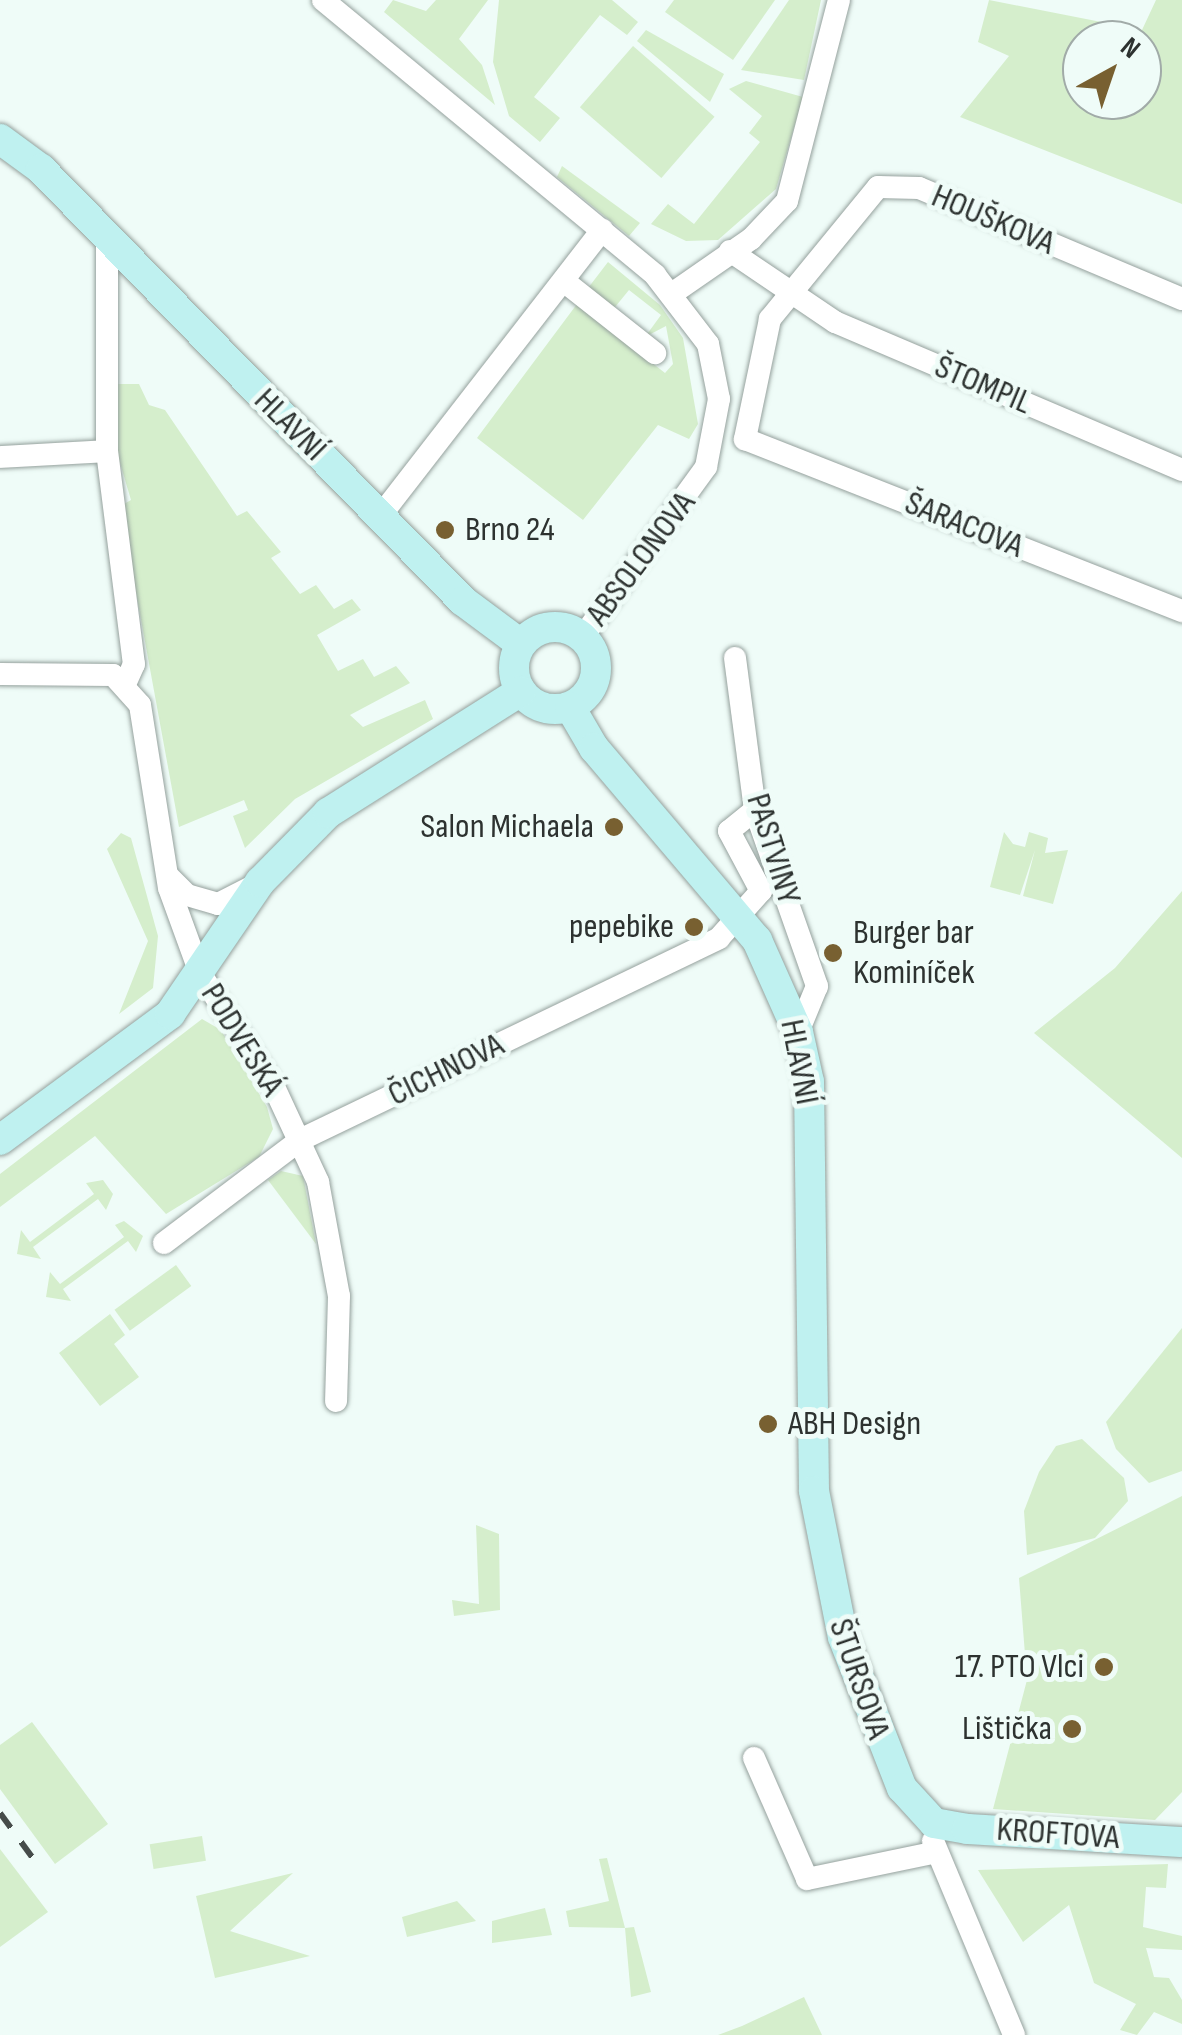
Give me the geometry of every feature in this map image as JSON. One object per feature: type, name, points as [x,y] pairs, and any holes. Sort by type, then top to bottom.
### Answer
[{"type":"street","name":"ABSOLONOVA","points":[[323,0],[674,292],[715,372],[712,450],[685,506],[582,636]]},
{"type":"street","points":[[674,292],[730,251],[787,201],[839,0]]},
{"type":"street","name":"HLAVNÍ","points":[[0,140],[107,240],[463,601],[522,644]]},
{"type":"street","name":"HOUŠKOVA","points":[[785,296],[878,187],[919,188],[1182,299]]},
{"type":"street","points":[[381,515],[602,230]]},
{"type":"street","name":"PODVESKÁ","points":[[107,240],[107,451],[134,664],[126,682],[140,705],[167,875],[200,974],[300,1140],[318,1182],[340,1296],[336,1401]]},
{"type":"street","points":[[730,251],[785,296]]},
{"type":"street","points":[[565,282],[654,354]]},
{"type":"street","name":"ŠARACOVA","points":[[785,296],[765,335],[745,439],[1182,611]]},
{"type":"street","name":"ŠTOMPIL","points":[[785,296],[1182,470]]},
{"type":"street","points":[[0,458],[107,451]]},
{"type":"street","points":[[554,627],[582,636],[595,681],[570,707],[542,707],[521,691],[522,644],[554,627]]},
{"type":"street","name":"PASTVINY","points":[[734,658],[755,810],[817,986],[798,1032]]},
{"type":"street","points":[[0,674],[126,682]]},
{"type":"street","points":[[0,1140],[170,1014],[260,882],[342,801],[521,691]]},
{"type":"street","name":"HLAVNÍ","points":[[570,707],[594,748],[742,920],[798,1032],[809,1082],[814,1491]]},
{"type":"street","points":[[742,920],[760,881],[729,831],[755,810]]},
{"type":"street","points":[[167,875],[187,895],[218,904],[260,882]]},
{"type":"street","name":"ČICHNOVA","points":[[164,1243],[300,1140],[742,920]]},
{"type":"street","name":"ŠTURSOVA","points":[[814,1491],[831,1594],[871,1726],[902,1788],[934,1838],[1014,2035]]},
{"type":"street","points":[[754,1758],[807,1878],[934,1838]]},
{"type":"street","name":"KROFTOVA","points":[[934,1838],[1182,1842]]},
{"type":"green space","points":[[393,0],[426,11],[436,0],[488,0],[459,39],[482,65],[495,105],[384,12]]},
{"type":"green space","points":[[499,0],[612,0],[638,22],[627,35],[600,15],[534,97],[560,118],[540,142],[509,116],[493,62]]},
{"type":"green space","points":[[674,0],[775,0],[733,60],[665,12]]},
{"type":"green space","points":[[789,0],[821,0],[804,80],[741,70]]},
{"type":"green space","points":[[989,0],[1091,20],[1062,20],[1062,120],[1162,120],[1162,20],[1147,20],[1156,0],[1182,0],[1182,204],[960,117],[1009,56],[978,42]]},
{"type":"green space","points":[[646,30],[724,74],[710,102],[637,41]]},
{"type":"green space","points":[[633,46],[715,117],[661,178],[580,107]]},
{"type":"green space","points":[[746,81],[803,97],[776,189],[718,240],[686,241],[651,224],[668,204],[694,224],[760,142],[749,133],[762,116],[729,89]]},
{"type":"green space","points":[[562,166],[640,223],[629,236],[557,177]]},
{"type":"green space","points":[[608,262],[660,305],[683,338],[698,424],[689,439],[658,425],[583,520],[477,438],[577,304],[665,373],[673,364],[666,326],[645,337],[661,315],[629,290],[611,312],[585,292]]},
{"type":"green space","points":[[118,384],[139,384],[149,405],[165,410],[237,516],[247,511],[281,552],[271,558],[300,594],[316,585],[334,609],[352,599],[361,610],[317,635],[338,671],[363,659],[374,677],[396,666],[410,683],[350,715],[363,727],[425,700],[433,719],[295,799],[245,848],[233,816],[248,810],[244,800],[179,827],[135,587],[124,504],[131,500],[115,446]]},
{"type":"green space","points":[[1004,832],[1013,844],[1025,847],[1029,832],[1048,838],[1045,853],[1068,850],[1053,904],[1023,896],[1035,850],[1020,895],[990,887]]},
{"type":"green space","points":[[121,833],[131,838],[158,936],[153,988],[119,1014],[148,941],[107,849]]},
{"type":"green space","points":[[1182,891],[1182,1158],[1034,1033],[1115,968]]},
{"type":"green space","points":[[202,1019],[221,1030],[267,1107],[273,1129],[259,1157],[166,1214],[95,1136],[0,1207],[0,1174]]},
{"type":"green space","points":[[281,1171],[303,1176],[316,1244],[268,1180]]},
{"type":"green space","points":[[103,1180],[113,1194],[106,1210],[98,1199],[33,1247],[41,1259],[17,1254],[21,1230],[30,1242],[94,1194],[86,1183]]},
{"type":"green space","points":[[124,1221],[143,1236],[136,1252],[128,1241],[63,1289],[71,1301],[46,1297],[50,1272],[60,1284],[124,1237],[115,1225]]},
{"type":"green space","points":[[176,1265],[191,1286],[130,1331],[115,1310]]},
{"type":"green space","points":[[110,1314],[125,1335],[114,1344],[139,1377],[100,1406],[59,1353]]},
{"type":"green space","points":[[1182,1328],[1182,1471],[1149,1483],[1116,1449],[1106,1422]]},
{"type":"green space","points":[[1082,1439],[1124,1478],[1128,1501],[1095,1538],[1027,1555],[1024,1511],[1039,1472],[1056,1446]]},
{"type":"green space","name":"17. PTO Vlci","points":[[1182,1496],[1182,1792],[1155,1820],[993,1809],[1027,1680],[1019,1578]]},
{"type":"green space","points":[[476,1525],[499,1534],[500,1610],[454,1616],[452,1600],[479,1604]]},
{"type":"green space","points":[[32,1722],[108,1824],[55,1864],[0,1789],[0,1745]]},
{"type":"green space","points":[[202,1836],[206,1861],[154,1869],[150,1844]]},
{"type":"green space","points":[[0,1849],[48,1912],[0,1947]]},
{"type":"green space","points":[[607,1858],[625,1928],[569,1927],[566,1911],[609,1901],[599,1859]]},
{"type":"green space","points":[[1168,1864],[1166,1888],[1146,1887],[1143,1927],[1182,1936],[1182,1950],[1146,1948],[1154,1977],[1169,1978],[1182,2000],[1182,2024],[1154,2012],[1137,2035],[1120,2030],[1136,2004],[1094,1983],[1069,1905],[1023,1942],[978,1870]]},
{"type":"green space","points":[[293,1873],[230,1931],[310,1956],[215,1978],[196,1896]]},
{"type":"green space","points":[[457,1901],[476,1921],[407,1937],[402,1917]]},
{"type":"green space","points":[[545,1908],[552,1935],[492,1943],[492,1921]]},
{"type":"green space","points":[[634,1927],[651,1992],[631,1997],[625,1928]]},
{"type":"green space","points":[[804,1997],[822,2035],[718,2035],[742,2026]]},
{"type":"railway","points":[[0,1813],[35,1861]]},
{"type":"place","name":"Brno 24","points":[[445,530]]},
{"type":"place","name":"Salon Michaela","points":[[614,827]]},
{"type":"place","name":"pepebike","points":[[694,927]]},
{"type":"place","name":"Burger bar Kominíček","points":[[833,953]]},
{"type":"place","name":"ABH Design","points":[[768,1424]]},
{"type":"place","name":"17. PTO Vlci","points":[[1104,1667]]},
{"type":"place","name":"Lištička","points":[[1072,1729]]}]
